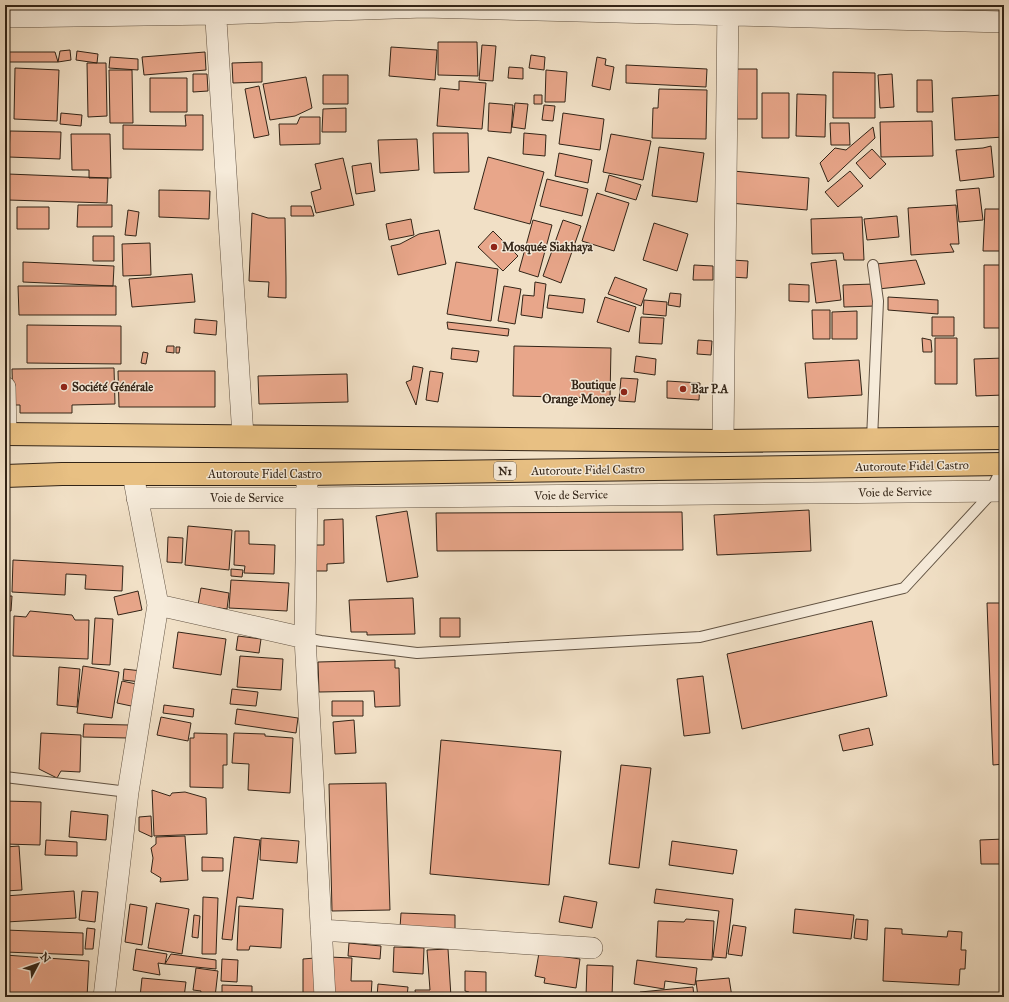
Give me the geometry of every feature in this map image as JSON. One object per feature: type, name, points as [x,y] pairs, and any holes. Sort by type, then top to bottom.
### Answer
[{"type":"highway","points":[[6,434],[723,441],[1004,438]]},
{"type":"highway","name":"Autoroute Fidel Castro","points":[[5,476],[307,474],[1004,464]]},
{"type":"street","points":[[5,16],[215,10],[424,7],[728,10],[1004,22]]},
{"type":"street","points":[[215,10],[243,436]]},
{"type":"street","points":[[723,441],[728,10]]},
{"type":"street","points":[[5,387],[6,434]]},
{"type":"street","points":[[104,997],[128,792],[158,605],[133,474]]},
{"type":"street","points":[[307,474],[305,638],[325,997]]},
{"type":"street","name":"Voie de Service","points":[[137,498],[307,498],[998,490]]},
{"type":"street","points":[[158,605],[305,638]]},
{"type":"street","points":[[322,930],[592,948]]},
{"type":"lane","points":[[872,439],[878,301],[873,265]]},
{"type":"lane","points":[[305,638],[321,642],[417,653],[700,637],[904,588],[987,498],[998,490],[1004,464]]},
{"type":"lane","points":[[5,777],[128,792]]},
{"type":"building","points":[[438,42],[477,42],[478,76],[438,75]]},
{"type":"building","points":[[482,45],[496,46],[493,81],[479,80]]},
{"type":"building","points":[[391,47],[437,50],[435,80],[389,76]]},
{"type":"building","points":[[70,50],[71,60],[58,62],[60,51]]},
{"type":"building","points":[[77,51],[98,54],[97,63],[76,60]]},
{"type":"building","points":[[5,52],[55,52],[58,62],[5,62]]},
{"type":"building","points":[[205,52],[206,70],[144,75],[142,57]]},
{"type":"building","points":[[531,55],[545,57],[544,70],[529,68]]},
{"type":"building","points":[[110,57],[138,59],[138,70],[109,68]]},
{"type":"building","points":[[597,57],[606,59],[605,65],[614,67],[610,90],[592,86]]},
{"type":"building","points":[[262,62],[262,82],[233,83],[232,63]]},
{"type":"building","points":[[87,63],[106,63],[107,116],[88,117]]},
{"type":"building","points":[[626,65],[707,69],[706,87],[626,83]]},
{"type":"building","points":[[509,67],[523,68],[523,79],[508,78]]},
{"type":"building","points":[[15,68],[59,70],[57,121],[14,119]]},
{"type":"building","points":[[737,69],[757,69],[757,119],[737,119]]},
{"type":"building","points":[[109,70],[132,70],[133,123],[110,123]]},
{"type":"building","points":[[546,70],[567,72],[565,102],[545,102]]},
{"type":"building","points":[[833,72],[875,73],[875,118],[833,118]]},
{"type":"building","points":[[193,74],[207,74],[208,91],[193,92]]},
{"type":"building","points":[[892,74],[894,107],[880,108],[878,75]]},
{"type":"building","points":[[323,75],[348,75],[348,104],[323,104]]},
{"type":"building","points":[[306,77],[312,108],[295,116],[270,120],[263,84]]},
{"type":"building","points":[[150,78],[187,78],[187,112],[150,112]]},
{"type":"building","points":[[917,80],[932,80],[933,112],[917,112]]},
{"type":"building","points":[[459,81],[486,83],[482,129],[437,126],[440,88],[459,90]]},
{"type":"building","points":[[259,86],[269,135],[254,138],[245,89]]},
{"type":"building","points":[[659,89],[707,90],[706,139],[652,138],[653,108],[658,108]]},
{"type":"building","points":[[762,93],[789,93],[789,138],[762,138]]},
{"type":"building","points":[[797,94],[826,95],[825,137],[796,136]]},
{"type":"building","points":[[534,95],[542,95],[542,104],[534,104]]},
{"type":"building","points":[[1003,95],[1004,137],[955,140],[952,98]]},
{"type":"building","points":[[489,103],[513,105],[511,133],[488,131]]},
{"type":"building","points":[[515,103],[528,104],[525,129],[512,127]]},
{"type":"building","points":[[544,105],[555,106],[553,121],[542,120]]},
{"type":"building","points":[[346,108],[346,132],[322,132],[323,109]]},
{"type":"building","points":[[61,113],[82,115],[81,126],[60,124]]},
{"type":"building","points":[[563,113],[604,119],[600,150],[559,144]]},
{"type":"building","points":[[185,115],[203,115],[203,150],[123,149],[123,125],[186,126]]},
{"type":"building","points":[[300,117],[320,117],[320,144],[280,145],[279,124],[297,124]]},
{"type":"building","points":[[932,121],[933,156],[881,157],[880,122]]},
{"type":"building","points":[[830,123],[849,123],[850,145],[831,145]]},
{"type":"building","points":[[873,127],[875,138],[828,182],[820,163],[835,148],[846,150]]},
{"type":"building","points":[[10,131],[61,132],[60,159],[9,157]]},
{"type":"building","points":[[433,133],[468,133],[469,172],[434,173]]},
{"type":"building","points":[[524,133],[546,135],[545,156],[523,154]]},
{"type":"building","points":[[71,134],[110,134],[111,178],[89,178],[89,170],[72,170]]},
{"type":"building","points":[[611,134],[651,141],[643,180],[603,172]]},
{"type":"building","points":[[417,139],[419,170],[380,173],[378,140]]},
{"type":"building","points":[[991,146],[994,177],[960,181],[956,150]]},
{"type":"building","points":[[659,147],[704,153],[697,202],[652,196]]},
{"type":"building","points":[[872,149],[886,164],[870,179],[856,163]]},
{"type":"building","points":[[559,153],[592,160],[588,183],[555,176]]},
{"type":"building","points":[[488,157],[544,172],[530,224],[474,209]]},
{"type":"building","points":[[343,158],[354,205],[316,213],[311,192],[321,189],[315,164]]},
{"type":"building","points":[[371,163],[375,191],[356,194],[352,166]]},
{"type":"building","points":[[733,171],[809,178],[807,210],[730,203]]},
{"type":"building","points":[[850,171],[863,186],[838,207],[825,192]]},
{"type":"building","points":[[8,174],[108,178],[107,203],[8,200]]},
{"type":"building","points":[[609,175],[641,185],[636,200],[605,191]]},
{"type":"building","points":[[547,179],[588,189],[582,216],[540,206]]},
{"type":"building","points":[[979,188],[983,220],[959,222],[956,190]]},
{"type":"building","points":[[159,190],[210,191],[209,219],[159,217]]},
{"type":"building","points":[[597,193],[629,203],[614,251],[582,241]]},
{"type":"building","points":[[78,205],[112,205],[112,227],[77,227]]},
{"type":"building","points":[[956,205],[959,244],[950,244],[954,252],[911,255],[908,208]]},
{"type":"building","points":[[291,206],[311,206],[314,216],[291,216]]},
{"type":"building","points":[[17,207],[49,207],[49,229],[17,229]]},
{"type":"building","points":[[985,209],[1004,209],[1004,251],[983,251]]},
{"type":"building","points":[[128,210],[139,212],[136,236],[125,235]]},
{"type":"building","points":[[252,213],[268,218],[285,218],[286,298],[268,297],[269,282],[249,281]]},
{"type":"building","points":[[897,216],[899,237],[867,240],[864,219]]},
{"type":"building","points":[[862,217],[864,260],[844,260],[843,253],[812,254],[811,219]]},
{"type":"building","points":[[411,219],[414,235],[389,240],[386,224]]},
{"type":"building","points":[[533,220],[552,225],[538,277],[519,271]]},
{"type":"building","points":[[563,220],[581,226],[561,283],[543,276]]},
{"type":"building","points":[[654,223],[688,234],[677,271],[643,260]]},
{"type":"building","points":[[439,230],[446,264],[398,275],[391,246],[400,244],[419,234]]},
{"type":"building","points":[[493,231],[518,256],[503,271],[478,247]]},
{"type":"building","points":[[93,236],[114,236],[114,261],[93,261]]},
{"type":"building","points":[[150,243],[151,275],[123,276],[122,244]]},
{"type":"building","points":[[732,260],[748,261],[747,278],[731,277]]},
{"type":"building","points":[[836,260],[841,300],[816,303],[811,263]]},
{"type":"building","points":[[916,260],[925,284],[878,289],[876,264]]},
{"type":"building","points":[[23,262],[114,266],[113,286],[23,282]]},
{"type":"building","points":[[456,262],[498,269],[491,321],[447,314]]},
{"type":"building","points":[[694,265],[713,266],[713,280],[693,280]]},
{"type":"building","points":[[984,265],[1004,265],[1004,328],[984,328]]},
{"type":"building","points":[[192,274],[195,302],[132,307],[129,279]]},
{"type":"building","points":[[615,277],[647,289],[641,306],[608,294]]},
{"type":"building","points":[[535,282],[546,284],[542,318],[521,315],[523,295],[534,296]]},
{"type":"building","points":[[789,284],[809,285],[809,302],[789,301]]},
{"type":"building","points":[[874,284],[875,306],[844,307],[843,285]]},
{"type":"building","points":[[18,286],[116,286],[116,315],[19,315]]},
{"type":"building","points":[[504,286],[521,289],[515,324],[498,321]]},
{"type":"building","points":[[670,293],[681,294],[680,307],[668,305]]},
{"type":"building","points":[[549,295],[585,299],[583,313],[547,308]]},
{"type":"building","points":[[605,297],[636,307],[629,332],[597,322]]},
{"type":"building","points":[[888,297],[938,300],[938,314],[888,310]]},
{"type":"building","points":[[644,300],[667,302],[666,316],[643,314]]},
{"type":"building","points":[[812,310],[830,310],[830,339],[813,339]]},
{"type":"building","points":[[857,311],[857,339],[832,339],[832,312]]},
{"type":"building","points":[[641,317],[664,318],[662,344],[639,343]]},
{"type":"building","points":[[932,317],[954,317],[954,336],[932,336]]},
{"type":"building","points":[[195,319],[217,321],[216,335],[194,333]]},
{"type":"building","points":[[447,322],[509,329],[508,336],[448,329]]},
{"type":"building","points":[[27,325],[121,326],[121,364],[27,363]]},
{"type":"building","points":[[922,338],[931,340],[932,352],[923,352]]},
{"type":"building","points":[[935,338],[957,338],[957,384],[935,384]]},
{"type":"building","points":[[698,340],[712,341],[711,355],[697,354]]},
{"type":"building","points":[[167,346],[174,346],[174,353],[166,352]]},
{"type":"building","points":[[514,346],[611,348],[610,398],[513,396]]},
{"type":"building","points":[[176,347],[180,347],[179,353],[176,353]]},
{"type":"building","points":[[452,348],[479,351],[477,362],[451,359]]},
{"type":"building","points":[[143,352],[148,353],[146,364],[141,363]]},
{"type":"building","points":[[636,356],[656,359],[655,375],[634,372]]},
{"type":"building","points":[[1004,358],[1004,395],[976,396],[974,359]]},
{"type":"building","points":[[859,360],[862,395],[808,398],[805,363]]},
{"type":"building","points":[[413,366],[423,368],[416,405],[406,382],[411,380]]},
{"type":"building","name":"Société Générale","points":[[114,368],[115,404],[72,405],[72,413],[20,413],[20,405],[13,405],[12,369]]},
{"type":"building","points":[[118,371],[215,371],[215,407],[119,407]]},
{"type":"building","points":[[430,371],[443,373],[438,402],[426,400]]},
{"type":"building","points":[[347,374],[348,402],[259,404],[258,376]]},
{"type":"building","points":[[621,378],[638,379],[635,402],[619,401]]},
{"type":"building","points":[[667,381],[700,383],[699,400],[667,398]]},
{"type":"building","points":[[809,510],[811,551],[717,555],[714,515]]},
{"type":"building","points":[[407,511],[418,577],[387,582],[376,516]]},
{"type":"building","points":[[682,512],[683,550],[437,551],[436,513]]},
{"type":"building","points":[[343,519],[344,563],[327,564],[327,571],[314,571],[314,545],[324,545],[324,520]]},
{"type":"building","points":[[188,526],[232,530],[229,570],[185,565]]},
{"type":"building","points":[[235,531],[249,531],[249,544],[275,545],[274,574],[244,573],[245,566],[234,565]]},
{"type":"building","points":[[168,537],[183,538],[182,563],[167,562]]},
{"type":"building","points":[[13,560],[123,566],[122,591],[85,589],[86,575],[66,574],[65,595],[12,592]]},
{"type":"building","points":[[231,569],[243,570],[242,577],[231,576]]},
{"type":"building","points":[[231,580],[289,583],[287,611],[229,608]]},
{"type":"building","points":[[201,588],[229,593],[227,609],[198,605]]},
{"type":"building","points":[[138,591],[142,610],[118,615],[114,597]]},
{"type":"building","points":[[5,596],[12,596],[11,611],[5,611]]},
{"type":"building","points":[[413,598],[415,634],[367,635],[367,632],[351,632],[349,600]]},
{"type":"building","points":[[987,603],[1004,603],[1004,764],[993,765]]},
{"type":"building","points":[[30,611],[72,615],[75,620],[89,620],[88,659],[13,656],[14,616],[26,617]]},
{"type":"building","points":[[95,618],[113,619],[110,665],[92,664]]},
{"type":"building","points":[[440,618],[460,618],[460,637],[440,637]]},
{"type":"building","points":[[872,621],[887,696],[742,729],[727,654]]},
{"type":"building","points":[[178,632],[226,639],[221,675],[173,668]]},
{"type":"building","points":[[238,636],[261,639],[259,653],[236,650]]},
{"type":"building","points":[[240,656],[283,659],[281,690],[237,687]]},
{"type":"building","points":[[395,660],[395,668],[399,668],[400,706],[375,707],[374,691],[319,692],[318,662]]},
{"type":"building","points":[[83,666],[119,672],[112,718],[77,713]]},
{"type":"building","points":[[59,667],[80,669],[77,707],[57,705]]},
{"type":"building","points":[[124,669],[142,671],[141,682],[123,680]]},
{"type":"building","points":[[703,676],[710,733],[684,736],[677,679]]},
{"type":"building","points":[[122,681],[141,685],[136,707],[117,703]]},
{"type":"building","points":[[232,689],[258,692],[256,706],[230,704]]},
{"type":"building","points":[[332,701],[363,701],[363,716],[332,716]]},
{"type":"building","points":[[164,705],[194,709],[193,717],[163,713]]},
{"type":"building","points":[[237,709],[298,718],[296,733],[235,724]]},
{"type":"building","points":[[161,717],[191,723],[188,741],[157,735]]},
{"type":"building","points":[[354,720],[356,753],[335,754],[333,722]]},
{"type":"building","points":[[84,724],[129,725],[128,738],[83,737]]},
{"type":"building","points":[[869,728],[873,745],[843,751],[839,735]]},
{"type":"building","points":[[41,733],[81,735],[80,772],[61,771],[57,778],[39,769]]},
{"type":"building","points":[[194,733],[227,734],[227,765],[223,765],[223,788],[190,787],[190,738],[194,738]]},
{"type":"building","points":[[234,733],[265,734],[265,736],[293,738],[290,793],[248,790],[249,764],[232,763]]},
{"type":"building","points":[[441,740],[561,751],[549,885],[430,874]]},
{"type":"building","points":[[621,765],[651,768],[639,868],[609,864]]},
{"type":"building","points":[[386,783],[390,910],[332,911],[329,784]]},
{"type":"building","points":[[152,790],[170,796],[172,793],[185,792],[206,798],[207,834],[154,836]]},
{"type":"building","points":[[5,801],[41,802],[40,845],[5,844]]},
{"type":"building","points":[[71,811],[108,815],[106,840],[69,837]]},
{"type":"building","points":[[151,816],[152,837],[139,831],[139,817]]},
{"type":"building","points":[[185,836],[188,880],[160,882],[161,878],[151,872],[153,858],[151,848],[156,844],[156,837]]},
{"type":"building","points":[[234,837],[260,840],[253,899],[237,897],[232,940],[222,939]]},
{"type":"building","points":[[261,838],[299,841],[297,863],[260,860]]},
{"type":"building","points":[[1004,839],[1004,864],[981,864],[980,840]]},
{"type":"building","points":[[46,840],[77,842],[77,856],[45,855]]},
{"type":"building","points":[[672,841],[737,850],[733,874],[669,865]]},
{"type":"building","points":[[19,846],[22,890],[5,891],[5,847]]},
{"type":"building","points":[[202,857],[223,858],[223,871],[202,871]]},
{"type":"building","points":[[656,889],[733,899],[726,958],[713,957],[719,911],[654,903]]},
{"type":"building","points":[[74,891],[76,918],[6,922],[5,896]]},
{"type":"building","points":[[82,891],[98,892],[95,922],[79,920]]},
{"type":"building","points":[[564,896],[597,902],[592,928],[559,922]]},
{"type":"building","points":[[203,897],[218,898],[216,954],[202,954]]},
{"type":"building","points":[[156,903],[189,909],[182,954],[148,948]]},
{"type":"building","points":[[130,904],[147,907],[142,945],[125,942]]},
{"type":"building","points":[[239,906],[283,909],[281,948],[250,946],[249,950],[237,950]]},
{"type":"building","points":[[795,909],[854,915],[851,939],[793,933]]},
{"type":"building","points":[[401,913],[455,915],[455,930],[400,928]]},
{"type":"building","points":[[194,915],[200,916],[198,938],[192,937]]},
{"type":"building","points":[[686,919],[714,921],[712,960],[656,957],[658,921],[684,922]]},
{"type":"building","points":[[856,919],[868,920],[867,940],[854,938]]},
{"type":"building","points":[[733,925],[746,927],[742,956],[728,954]]},
{"type":"building","points":[[87,928],[95,929],[93,949],[85,949]]},
{"type":"building","points":[[885,928],[902,929],[902,934],[947,937],[948,931],[962,932],[961,950],[966,950],[965,969],[960,969],[959,985],[883,981]]},
{"type":"building","points":[[5,930],[83,933],[83,955],[5,952]]},
{"type":"building","points":[[349,943],[381,946],[380,959],[348,956]]},
{"type":"building","points":[[394,947],[424,948],[423,974],[393,972]]},
{"type":"building","points":[[136,949],[167,954],[165,964],[158,963],[160,975],[133,970]]},
{"type":"building","points":[[448,949],[451,997],[416,997],[415,990],[430,990],[427,950]]},
{"type":"building","points":[[539,953],[580,959],[576,988],[544,983],[545,978],[535,976]]},
{"type":"building","points":[[171,954],[216,960],[216,969],[165,964]]},
{"type":"building","points":[[5,955],[89,961],[87,997],[5,997]]},
{"type":"building","points":[[329,957],[352,958],[351,981],[372,981],[371,997],[329,997]]},
{"type":"building","points":[[315,958],[315,997],[303,997],[303,959]]},
{"type":"building","points":[[222,959],[238,960],[237,982],[221,981]]},
{"type":"building","points":[[637,960],[697,968],[695,985],[665,981],[664,989],[634,984]]},
{"type":"building","points":[[587,965],[613,966],[612,997],[586,997]]},
{"type":"building","points":[[196,968],[218,971],[215,997],[200,997],[201,991],[193,990]]},
{"type":"building","points":[[465,971],[486,972],[486,997],[469,997],[469,992],[465,991]]},
{"type":"building","points":[[142,978],[186,982],[184,997],[140,997]]},
{"type":"building","points":[[729,978],[732,997],[698,997],[696,981]]},
{"type":"building","points":[[378,984],[408,987],[407,997],[377,997]]},
{"type":"building","points":[[222,985],[252,986],[252,997],[222,997]]},
{"type":"building","points":[[693,987],[694,997],[640,997],[640,992]]},
{"type":"building","points":[[782,994],[840,995],[840,997],[782,997]]},
{"type":"place","name":"Mosquée Siakhaya","points":[[494,247]]},
{"type":"place","name":"Société Générale","points":[[64,387]]},
{"type":"place","name":"Bar P.A","points":[[683,389]]},
{"type":"place","name":"Boutique Orange Money","points":[[624,392]]}]
